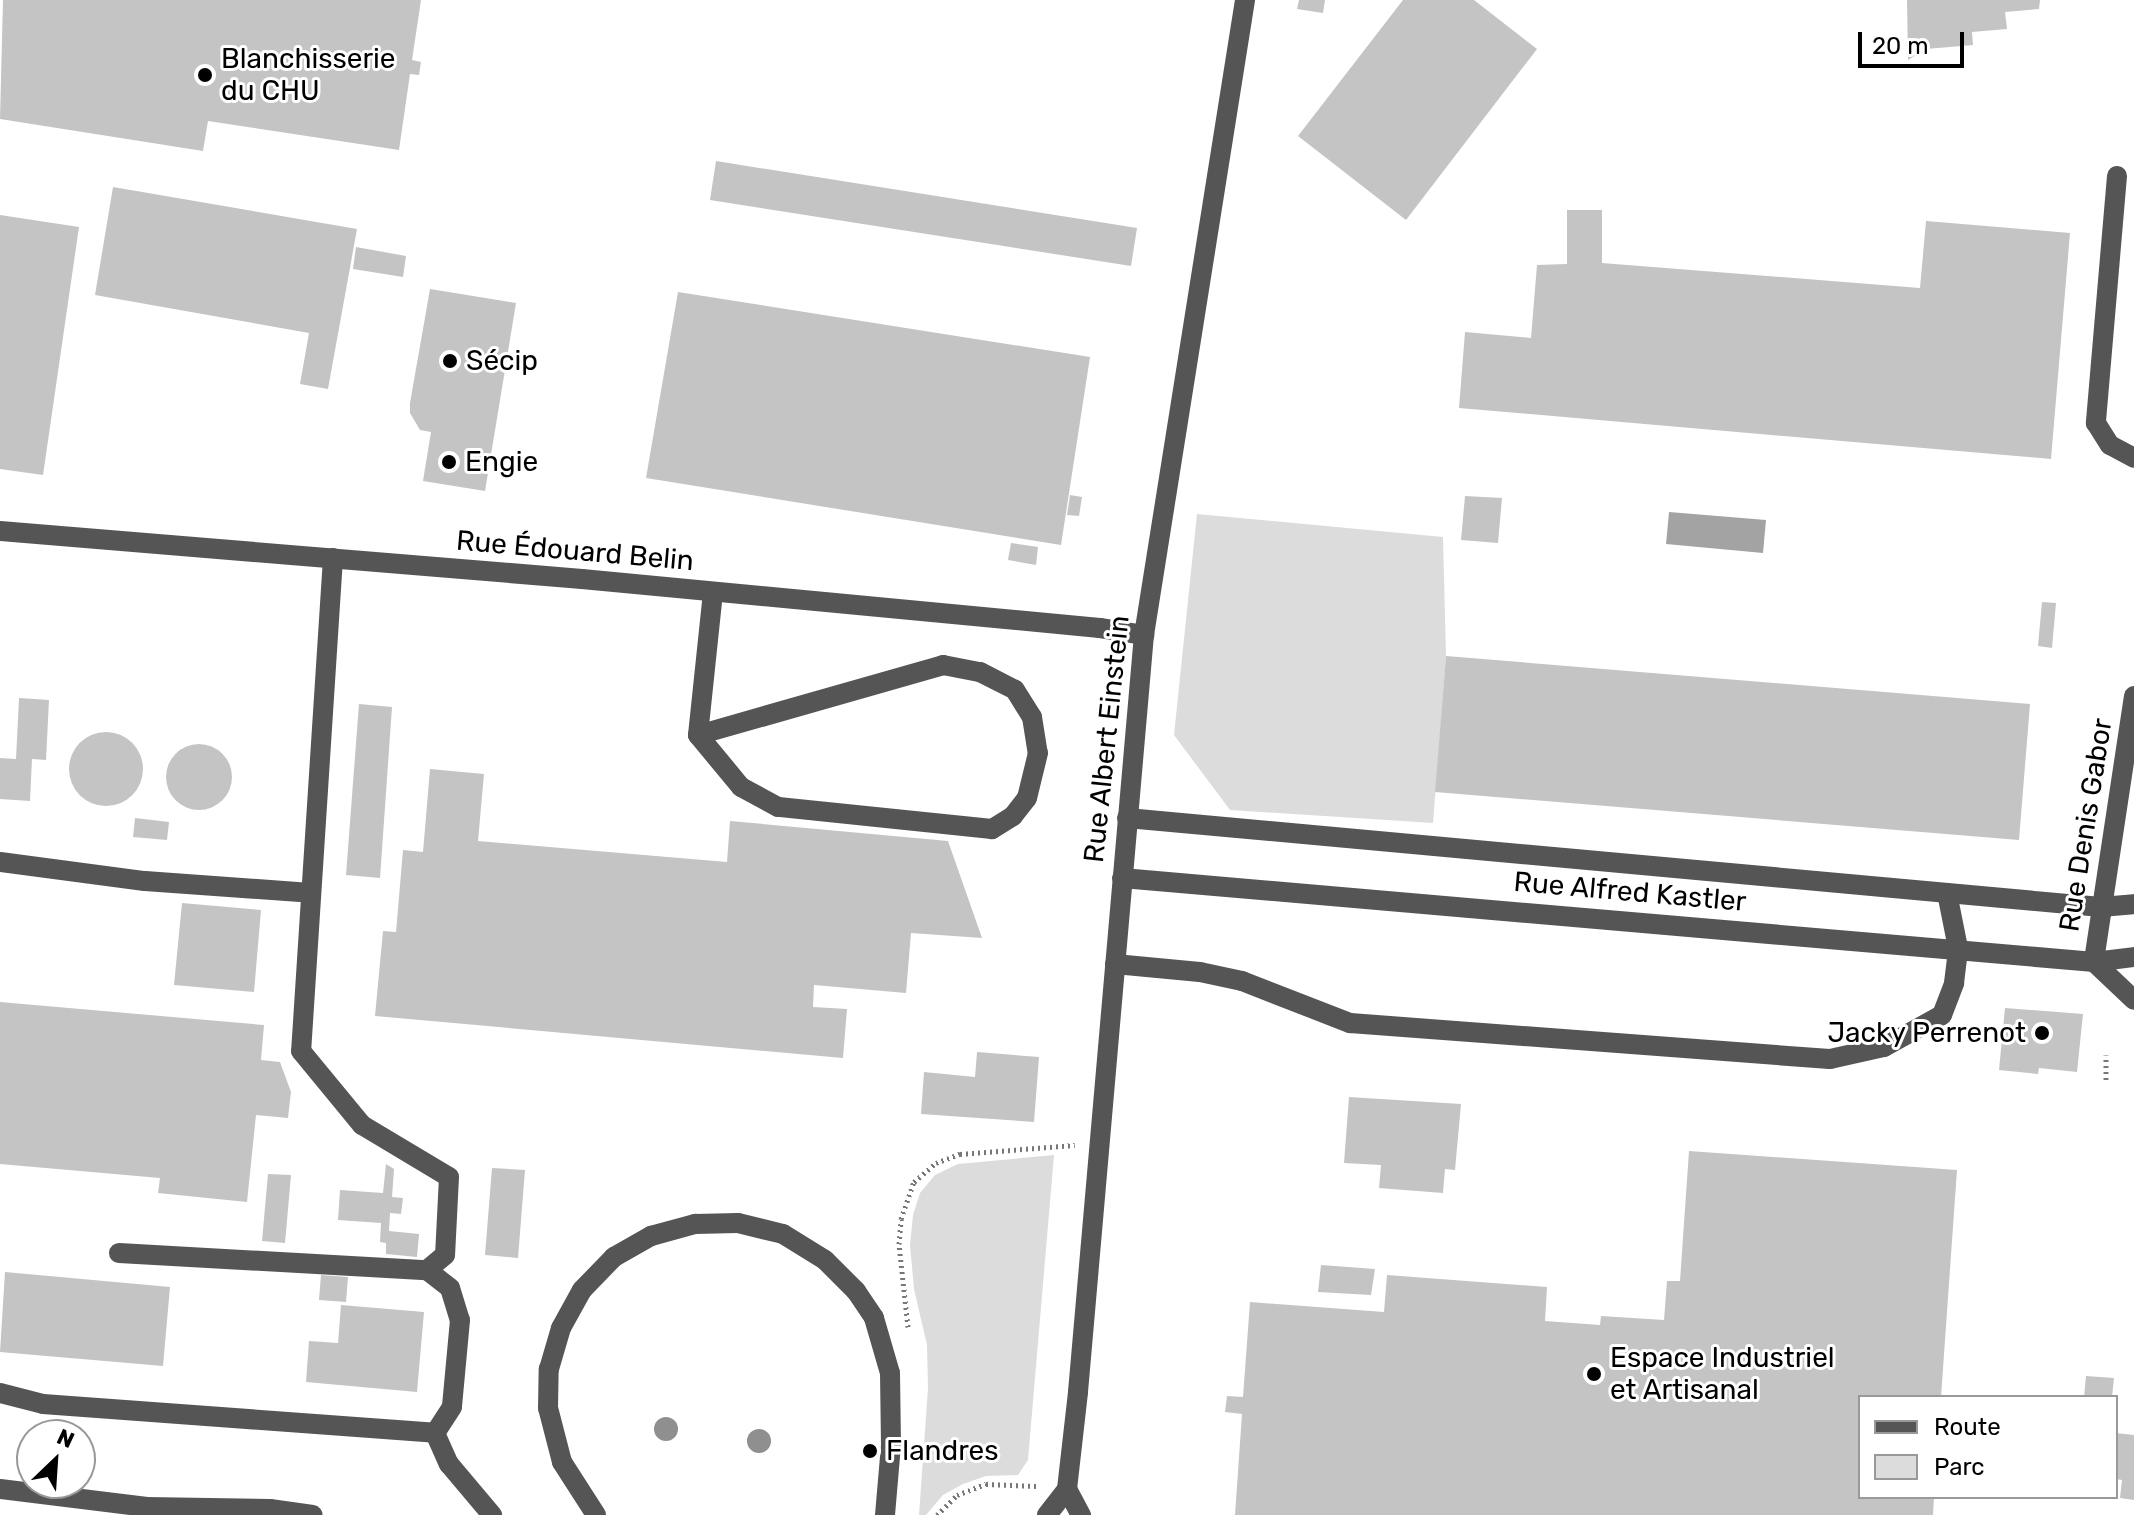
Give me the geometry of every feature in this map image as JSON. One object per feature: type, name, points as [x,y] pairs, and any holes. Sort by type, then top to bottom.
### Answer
[{"type":"street","name":"Rue Albert Einstein","points":[[1067,1489],[1144,635],[1245,0]]},
{"type":"street","points":[[2117,176],[2096,423],[2110,445],[2134,458]]},
{"type":"street","name":"Rue Édouard Belin","points":[[0,531],[333,558],[1100,628],[1144,635]]},
{"type":"street","points":[[333,558],[301,1051],[362,1125],[449,1177],[445,1255],[427,1270]]},
{"type":"street","points":[[698,735],[943,665],[980,672],[1015,690],[1032,717],[1038,753],[1027,798],[1013,816],[992,829],[778,807],[741,787],[698,735],[713,593]]},
{"type":"street","name":"Rue Denis Gabor","points":[[2094,962],[2131,736],[2134,696]]},
{"type":"street","name":"Rue Alfred Kastler","points":[[1127,818],[2101,907],[2134,904]]},
{"type":"street","points":[[0,862],[145,881],[311,893]]},
{"type":"street","name":"Rue Alfred Kastler","points":[[1122,878],[2094,962],[2134,957]]},
{"type":"street","points":[[1115,964],[1200,972],[1242,981],[1350,1023],[1830,1059],[1884,1047],[1942,1015],[1954,983],[1958,948],[1947,893]]},
{"type":"street","points":[[2094,962],[2134,1000]]},
{"type":"street","points":[[596,1515],[562,1462],[548,1408],[549,1369],[561,1328],[582,1290],[614,1257],[651,1236],[695,1224],[738,1223],[783,1234],[825,1260],[856,1291],[874,1318],[890,1373],[891,1445],[885,1515]]},
{"type":"street","points":[[119,1253],[427,1270],[450,1288],[460,1320],[452,1407],[435,1433]]},
{"type":"street","points":[[0,1393],[43,1404],[435,1433]]},
{"type":"street","points":[[435,1433],[449,1464],[492,1515]]},
{"type":"street","points":[[0,1489],[147,1507],[270,1509],[313,1515]]},
{"type":"street","points":[[1047,1515],[1067,1489],[1081,1515]]},
{"type":"path","points":[[2106,1055],[2106,1080]]},
{"type":"path","points":[[910,1334],[899,1267],[901,1219],[907,1196],[926,1171],[948,1158],[973,1151],[1100,1144]]},
{"type":"path","points":[[937,1515],[957,1495],[986,1484],[1038,1486]]},
{"type":"green space","points":[[1197,514],[1443,537],[1446,657],[1433,823],[1230,810],[1174,735]]},
{"type":"green space","points":[[1054,1155],[1028,1460],[1018,1475],[986,1476],[963,1484],[943,1495],[926,1515],[919,1515],[928,1388],[927,1345],[914,1289],[910,1245],[913,1215],[920,1193],[935,1175],[958,1164]]},
{"type":"shaded area","points":[[1669,512],[1766,520],[1763,553],[1666,544]]},
{"type":"building","name":"Blanchisserie du CHU","points":[[3,0],[421,0],[412,60],[421,62],[419,75],[410,74],[399,150],[208,121],[203,151],[0,119]]},
{"type":"building","points":[[1299,0],[1325,0],[1323,13],[1297,9]]},
{"type":"building","points":[[1403,0],[1474,0],[1537,49],[1406,220],[1298,136]]},
{"type":"building","points":[[1907,0],[2040,0],[2039,9],[2005,12],[2007,29],[1972,32],[1973,45],[1926,49],[1908,60]]},
{"type":"building","points":[[716,161],[1137,228],[1131,266],[710,200]]},
{"type":"building","points":[[113,187],[357,229],[328,389],[300,384],[309,333],[95,295]]},
{"type":"building","points":[[1567,210],[1602,210],[1602,263],[1920,288],[1926,221],[2070,233],[2051,459],[1459,408],[1465,332],[1531,338],[1537,265],[1567,264]]},
{"type":"building","points":[[0,215],[79,227],[43,475],[0,469]]},
{"type":"building","points":[[356,247],[406,256],[403,277],[353,269]]},
{"type":"building","points":[[430,289],[516,303],[485,491],[423,481],[431,432],[420,430],[410,413],[410,403]]},
{"type":"building","points":[[678,292],[1090,357],[1061,545],[646,478]]},
{"type":"building","points":[[1070,495],[1082,497],[1079,516],[1067,515]]},
{"type":"building","points":[[1465,496],[1502,498],[1498,543],[1461,540]]},
{"type":"building","points":[[1011,543],[1038,547],[1036,565],[1008,560]]},
{"type":"building","points":[[2042,602],[2056,603],[2052,648],[2038,646]]},
{"type":"building","points":[[1446,656],[2030,704],[2019,840],[1435,792]]},
{"type":"building","points":[[19,698],[49,700],[46,760],[32,759],[30,801],[0,799],[0,758],[16,759]]},
{"type":"building","points":[[359,704],[392,707],[380,878],[346,875]]},
{"type":"building","points":[[106,732],[120,735],[132,743],[140,755],[143,769],[140,783],[132,795],[120,803],[106,806],[92,803],[80,795],[72,783],[69,769],[72,755],[80,743],[92,735]]},
{"type":"building","points":[[192,744],[206,744],[218,749],[227,758],[232,777],[230,790],[223,801],[206,810],[192,810],[180,805],[171,796],[166,784],[166,770],[171,758],[180,749]]},
{"type":"building","points":[[430,769],[484,774],[478,841],[727,862],[730,821],[948,841],[982,938],[911,933],[906,993],[814,985],[813,1007],[847,1009],[843,1058],[375,1016],[383,931],[396,932],[403,850],[423,852]]},
{"type":"building","points":[[135,818],[169,822],[167,840],[133,837]]},
{"type":"building","points":[[182,903],[261,910],[254,992],[174,985]]},
{"type":"building","points":[[0,1002],[264,1025],[261,1060],[280,1062],[291,1092],[288,1118],[256,1115],[247,1202],[158,1193],[160,1178],[0,1164]]},
{"type":"building","name":"Jacky Perrenot","points":[[2005,1008],[2083,1014],[2077,1072],[2039,1068],[2038,1074],[1999,1070]]},
{"type":"building","points":[[977,1052],[1039,1057],[1034,1122],[921,1114],[924,1072],[975,1077]]},
{"type":"building","points":[[1349,1097],[1461,1104],[1455,1170],[1445,1169],[1443,1193],[1379,1188],[1381,1165],[1344,1163]]},
{"type":"building","name":"Espace Industriel et Artisanal","points":[[1689,1151],[1957,1170],[1941,1395],[1858,1395],[1858,1499],[1934,1499],[1933,1515],[1235,1515],[1242,1414],[1225,1412],[1227,1396],[1243,1397],[1250,1302],[1384,1312],[1387,1275],[1547,1287],[1545,1321],[1600,1325],[1601,1316],[1664,1320],[1667,1281],[1680,1281]]},
{"type":"building","points":[[386,1164],[394,1169],[392,1197],[403,1198],[401,1214],[390,1213],[389,1231],[419,1234],[417,1257],[386,1254],[386,1243],[380,1242],[381,1223],[338,1220],[340,1190],[383,1193]]},
{"type":"building","points":[[492,1168],[525,1170],[518,1258],[485,1255]]},
{"type":"building","points":[[268,1174],[291,1175],[285,1243],[262,1241]]},
{"type":"building","points":[[1321,1265],[1375,1269],[1371,1295],[1318,1292]]},
{"type":"building","points":[[5,1272],[170,1287],[163,1366],[0,1352]]},
{"type":"building","points":[[321,1275],[348,1277],[346,1302],[319,1300]]},
{"type":"building","points":[[341,1305],[424,1312],[417,1392],[306,1382],[309,1341],[338,1343]]},
{"type":"building","points":[[2086,1376],[2114,1378],[2112,1395],[2084,1395]]},
{"type":"building","points":[[2118,1433],[2134,1435],[2134,1500],[2120,1498],[2122,1480],[2118,1479]]},
{"type":"place","name":"Blanchisserie du CHU","points":[[205,75]]},
{"type":"place","name":"Sécip","points":[[450,361]]},
{"type":"place","name":"Engie","points":[[449,462]]},
{"type":"place","name":"Jacky Perrenot","points":[[2042,1033]]},
{"type":"place","name":"Espace Industriel et Artisanal","points":[[1594,1374]]},
{"type":"place","name":"Flandres","points":[[870,1451]]}]
